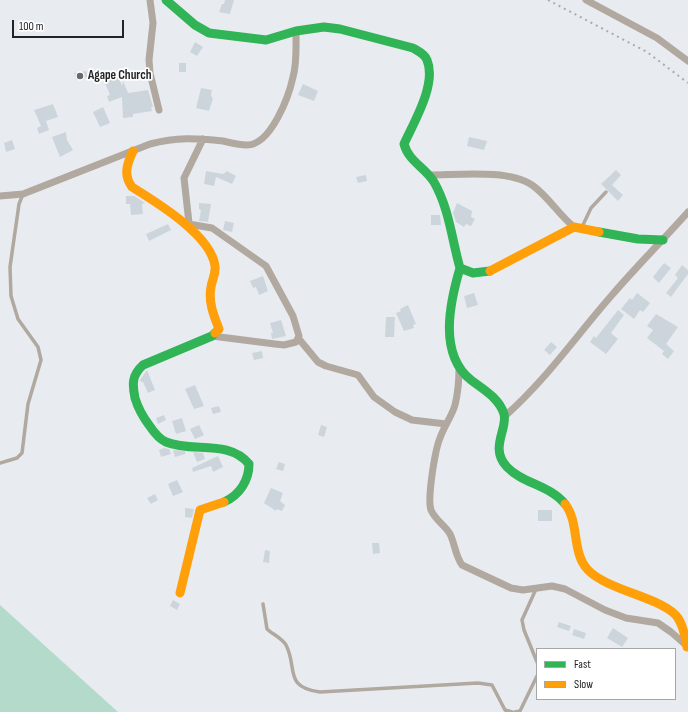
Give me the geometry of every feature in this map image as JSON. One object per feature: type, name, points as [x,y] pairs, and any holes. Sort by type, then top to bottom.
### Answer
[{"type":"street","points":[[150,0],[153,23],[149,60],[150,73],[159,110]]},
{"type":"street","points":[[166,0],[195,25],[208,33],[266,40],[296,31],[324,27],[340,29],[413,48],[423,54],[427,60],[429,69],[426,91],[404,144],[409,158],[429,175],[440,194],[460,268],[450,305],[450,330],[454,357],[459,368],[491,395],[500,405],[505,416],[500,442],[503,462],[516,474],[553,490],[562,499],[572,514],[576,529],[578,553],[582,564],[598,579],[654,602],[676,615],[688,647]]},
{"type":"street","points":[[586,0],[657,38],[688,61]]},
{"type":"street","points":[[0,196],[23,194],[150,144],[172,138],[204,139],[248,145],[253,144],[267,134],[276,122],[292,83],[296,31]]},
{"type":"street","points":[[186,223],[184,178],[204,139]]},
{"type":"street","points":[[133,151],[125,174],[126,181],[132,187],[186,223],[209,250],[215,260],[216,267],[210,290],[210,309],[219,330],[212,336],[143,365],[136,370],[133,379],[136,400],[141,412],[164,441],[171,444],[202,446],[242,455],[248,459],[251,466],[242,486],[231,498],[200,510],[180,593]]},
{"type":"street","points":[[429,175],[506,175],[520,179],[533,186],[563,218],[578,227],[638,239],[663,240]]},
{"type":"street","points":[[505,416],[525,399],[543,379],[612,296],[688,212]]},
{"type":"street","points":[[186,223],[212,228],[266,266],[293,316],[299,339],[318,362],[326,366],[353,372],[358,375],[374,397],[395,412],[412,420],[446,424]]},
{"type":"street","points":[[460,268],[474,274],[488,272],[578,227]]},
{"type":"street","points":[[212,336],[284,345],[299,339]]},
{"type":"street","points":[[459,368],[458,393],[436,454],[430,505],[434,516],[449,531],[458,559],[462,565],[511,588],[523,590],[552,586],[564,589],[626,618],[658,623],[688,647]]},
{"type":"lane","points":[[578,227],[591,208],[606,192]]},
{"type":"lane","points":[[0,463],[17,458],[22,453],[28,404],[41,360],[40,353],[35,343],[18,319],[11,296],[10,267],[20,204],[23,194]]},
{"type":"lane","points":[[536,660],[524,630],[522,620],[537,588]]},
{"type":"lane","points":[[263,604],[267,629],[285,644],[294,676],[299,685],[308,690],[320,692],[478,683],[492,685],[505,710],[512,712]]},
{"type":"lane","points":[[515,712],[520,711],[525,703],[536,678]]},
{"type":"green space","points":[[0,605],[118,712],[0,712]]},
{"type":"building","points":[[225,0],[234,0],[230,14],[219,12]]},
{"type":"building","points":[[195,42],[203,47],[197,56],[190,52]]},
{"type":"building","points":[[179,63],[186,63],[186,72],[179,72]]},
{"type":"building","points":[[86,71],[88,77],[76,80],[74,73]]},
{"type":"building","points":[[117,72],[122,86],[123,81],[128,93],[148,90],[153,107],[151,107],[152,111],[133,114],[133,117],[123,118],[122,97],[109,102],[107,96],[110,95],[103,78]]},
{"type":"building","points":[[303,84],[318,91],[314,101],[298,95]]},
{"type":"building","points":[[201,88],[212,90],[211,95],[213,99],[209,111],[196,108]]},
{"type":"building","points":[[53,104],[58,117],[46,121],[49,130],[39,134],[37,128],[41,126],[34,110]]},
{"type":"building","points":[[103,107],[110,123],[100,127],[93,112]]},
{"type":"building","points":[[66,132],[67,140],[73,150],[60,157],[52,137]]},
{"type":"building","points":[[469,137],[487,141],[484,150],[467,146]]},
{"type":"building","points":[[12,140],[15,149],[6,152],[4,143]]},
{"type":"building","points":[[616,170],[621,175],[612,185],[623,195],[618,201],[601,184]]},
{"type":"building","points":[[206,171],[223,174],[227,171],[236,176],[232,184],[216,177],[214,186],[204,184]]},
{"type":"building","points":[[366,175],[367,181],[358,183],[356,177]]},
{"type":"building","points":[[126,196],[134,196],[145,203],[142,204],[143,214],[131,215],[130,204],[126,204]]},
{"type":"building","points":[[199,203],[211,204],[208,222],[199,221],[201,210],[199,209]]},
{"type":"building","points":[[457,203],[472,211],[471,217],[475,219],[471,226],[466,224],[464,227],[456,222],[453,213]]},
{"type":"building","points":[[431,215],[440,215],[441,225],[431,225]]},
{"type":"building","points":[[225,221],[234,223],[232,232],[223,230]]},
{"type":"building","points":[[168,224],[171,230],[149,241],[146,234]]},
{"type":"building","points":[[664,263],[671,268],[659,283],[653,277]]},
{"type":"building","points":[[682,265],[688,270],[688,274],[671,297],[666,293],[678,278],[675,275]]},
{"type":"building","points":[[263,276],[268,291],[259,295],[256,287],[253,288],[250,281]]},
{"type":"building","points":[[474,293],[478,305],[467,308],[464,296]]},
{"type":"building","points":[[637,293],[650,303],[643,312],[640,310],[634,319],[621,309],[630,298],[632,300]]},
{"type":"building","points":[[408,305],[416,324],[413,325],[414,328],[404,331],[396,313]]},
{"type":"building","points":[[618,310],[624,315],[611,333],[618,339],[606,354],[590,342],[594,336],[596,338]]},
{"type":"building","points":[[656,314],[678,327],[666,344],[674,351],[668,359],[662,354],[664,351],[647,338],[653,330],[647,326]]},
{"type":"building","points":[[386,317],[395,317],[394,337],[385,337]]},
{"type":"building","points":[[281,320],[286,336],[272,339],[271,333],[273,333],[270,323]]},
{"type":"building","points":[[551,342],[557,347],[550,355],[544,350]]},
{"type":"building","points":[[262,351],[263,358],[254,360],[252,353]]},
{"type":"building","points":[[147,370],[155,390],[148,393],[143,382],[140,380]]},
{"type":"building","points":[[195,385],[204,406],[194,409],[185,389]]},
{"type":"building","points":[[219,406],[221,412],[213,414],[211,408]]},
{"type":"building","points":[[164,415],[166,420],[158,424],[156,418]]},
{"type":"building","points":[[182,418],[186,431],[176,434],[172,421]]},
{"type":"building","points":[[199,425],[204,435],[195,439],[190,429]]},
{"type":"building","points":[[321,425],[327,427],[324,437],[318,435]]},
{"type":"building","points":[[164,448],[169,449],[171,454],[161,457],[159,450]]},
{"type":"building","points":[[173,450],[185,451],[185,454],[175,457]]},
{"type":"building","points":[[193,452],[203,453],[205,459],[197,462]]},
{"type":"building","points":[[218,456],[223,467],[213,472],[211,466],[193,472],[192,468]]},
{"type":"building","points":[[279,462],[285,464],[283,471],[276,469]]},
{"type":"building","points":[[177,480],[183,492],[173,496],[168,484]]},
{"type":"building","points":[[271,488],[283,493],[280,501],[285,505],[282,511],[277,509],[276,511],[264,503]]},
{"type":"building","points":[[155,494],[158,500],[151,504],[147,498]]},
{"type":"building","points":[[185,508],[194,509],[192,518],[185,517]]},
{"type":"building","points":[[538,510],[552,510],[552,521],[538,521]]},
{"type":"building","points":[[372,543],[379,543],[380,553],[373,554]]},
{"type":"building","points":[[265,550],[270,551],[269,563],[263,562]]},
{"type":"building","points":[[173,600],[180,604],[177,610],[170,606]]},
{"type":"building","points":[[559,622],[571,626],[569,631],[557,627]]},
{"type":"building","points":[[613,628],[628,638],[622,647],[607,638]]},
{"type":"building","points":[[574,629],[586,633],[584,639],[572,635]]},
{"type":"railway","points":[[548,0],[647,52],[688,83]]},
{"type":"traffic: fast","points":[[166,0],[195,25],[209,33],[266,40],[296,31],[324,27],[340,29],[413,48],[423,54],[427,60],[429,70],[427,91],[404,144],[413,160],[426,172],[434,182],[439,192],[447,213],[460,268],[473,273],[490,271]]},
{"type":"traffic: fast","points":[[599,232],[638,239],[663,240]]},
{"type":"traffic: fast","points":[[460,268],[450,312],[450,342],[454,356],[461,369],[471,380],[495,399],[502,408],[505,420],[499,446],[502,460],[507,467],[513,473],[552,493],[565,504]]},
{"type":"traffic: fast","points":[[215,333],[212,336],[143,365],[135,376],[133,388],[139,409],[154,432],[163,441],[187,447],[221,449],[241,456],[249,464],[247,476],[239,491],[224,502]]},
{"type":"traffic: slow","points":[[133,151],[127,169],[129,183],[132,187],[155,201],[181,220],[204,243],[211,254],[215,269],[210,298],[219,329],[215,333]]},
{"type":"traffic: slow","points":[[490,271],[574,227],[599,232]]},
{"type":"traffic: slow","points":[[180,593],[200,510],[224,502]]},
{"type":"traffic: slow","points":[[565,504],[573,520],[579,555],[588,570],[609,584],[661,605],[671,611],[682,625],[687,647]]},
{"type":"place","name":"Agape Church","points":[[80,76]]}]
